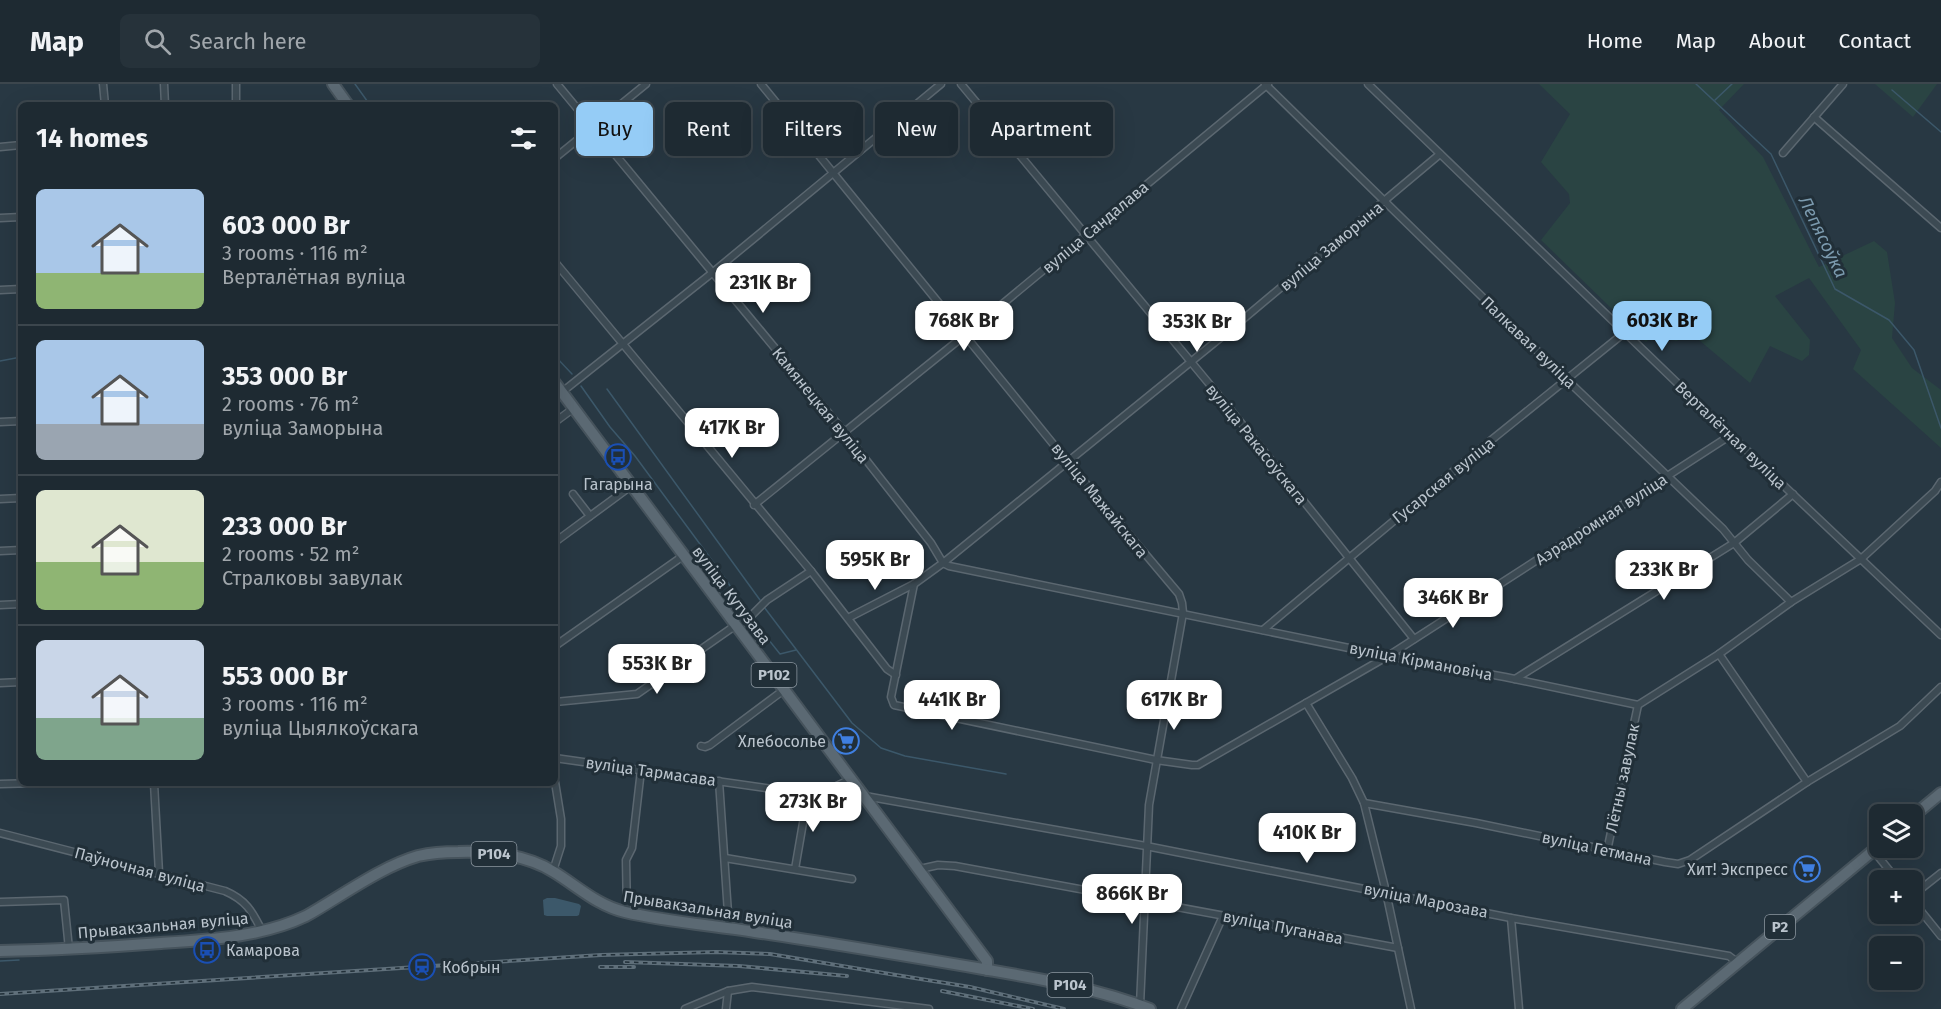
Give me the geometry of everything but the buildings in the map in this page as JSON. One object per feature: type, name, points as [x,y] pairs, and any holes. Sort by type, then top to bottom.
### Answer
[{"type":"main road","points":[[333,84],[346,102]]},
{"type":"main road","name":"вуліца Кутузава","points":[[558,387],[987,960],[987,970]]},
{"type":"main road","points":[[1923,808],[1941,793]]},
{"type":"main road","name":"Прывакзальная вуліца","points":[[0,951],[185,942],[262,931],[296,921],[404,861],[425,855],[455,852],[490,853],[520,858],[552,871],[597,901],[627,913],[987,970],[1086,989],[1145,1007]]},
{"type":"main road","name":"Р2","points":[[1682,1009],[1869,853]]},
{"type":"street","points":[[103,84],[105,102]]},
{"type":"street","points":[[164,84],[165,102]]},
{"type":"street","points":[[236,84],[236,102]]},
{"type":"street","name":"Камянецкая вуліца","points":[[557,84],[576,108]]},
{"type":"street","points":[[624,102],[646,84]]},
{"type":"street","name":"вуліца Мажайскага","points":[[761,84],[1067,461],[1173,587],[1182,603],[1183,613]]},
{"type":"street","points":[[562,392],[712,273],[941,84]]},
{"type":"street","name":"вуліца Ракасоўскага","points":[[961,84],[1230,409],[1414,639]]},
{"type":"street","name":"вуліца Сандалава","points":[[754,505],[965,335],[1266,84]]},
{"type":"street","name":"Палкавая вуліца","points":[[1266,84],[1567,380],[1723,529],[1748,560],[1791,602]]},
{"type":"street","name":"Верталётная вуліца","points":[[1368,84],[1624,333],[1941,635]]},
{"type":"street","points":[[1783,153],[1842,84]]},
{"type":"street","points":[[1814,117],[1941,228]]},
{"type":"street","points":[[558,156],[576,141]]},
{"type":"street","points":[[0,147],[18,145]]},
{"type":"street","name":"вуліца Заморына","points":[[848,618],[914,584],[943,563],[1190,363],[1440,154]]},
{"type":"street","name":"Камянецкая вуліца","points":[[615,156],[845,433],[931,543],[943,563]]},
{"type":"street","points":[[0,218],[18,217]]},
{"type":"street","points":[[558,266],[811,571],[887,669],[896,675]]},
{"type":"street","points":[[0,290],[18,289]]},
{"type":"street","name":"Гусарская вуліца","points":[[1263,630],[1474,454],[1624,333]]},
{"type":"street","points":[[558,420],[574,408]]},
{"type":"street","points":[[0,422],[18,421]]},
{"type":"street","name":"Аэрадромная вуліца","points":[[1156,760],[1198,765],[1388,656],[1513,578],[1731,435]]},
{"type":"street","points":[[1638,705],[1719,654],[1791,602],[1861,559],[1941,482]]},
{"type":"street","points":[[558,540],[631,486]]},
{"type":"street","points":[[573,494],[590,516]]},
{"type":"street","points":[[1515,679],[1734,543],[1793,494]]},
{"type":"street","points":[[0,499],[18,498]]},
{"type":"street","points":[[0,551],[18,550]]},
{"type":"street","points":[[558,644],[683,556]]},
{"type":"street","name":"вуліца Кірмановіча","points":[[943,563],[955,568],[1638,705]]},
{"type":"street","points":[[558,702],[638,694],[736,625],[746,621],[767,600],[811,571]]},
{"type":"street","points":[[914,584],[891,698],[892,703],[898,708],[1156,760]]},
{"type":"street","points":[[0,605],[18,604]]},
{"type":"street","points":[[1145,1007],[1146,846],[1149,805],[1183,613]]},
{"type":"street","points":[[1719,654],[1807,782]]},
{"type":"street","points":[[0,683],[18,682]]},
{"type":"street","name":"вуліца Гетмана","points":[[1364,803],[1678,864],[1690,860],[1807,782],[1900,726],[1941,687]]},
{"type":"street","points":[[701,746],[710,745],[785,689]]},
{"type":"street","points":[[1306,703],[1352,778],[1364,803],[1411,1009]]},
{"type":"street","name":"Лётны завулак","points":[[1607,851],[1638,705]]},
{"type":"street","name":"вуліца Тармасава","points":[[558,758],[808,794],[826,791],[851,779]]},
{"type":"street","points":[[627,913],[626,861],[632,848],[641,770]]},
{"type":"street","points":[[719,781],[729,928]]},
{"type":"street","points":[[0,784],[18,784]]},
{"type":"street","points":[[154,786],[159,873]]},
{"type":"street","points":[[552,871],[561,846],[561,819],[556,786]]},
{"type":"street","points":[[795,869],[808,794]]},
{"type":"street","name":"вуліца Марозава","points":[[865,796],[1146,846],[1511,918],[1729,956],[1737,962]]},
{"type":"street","name":"Паўночная вуліца","points":[[0,833],[159,873],[239,897],[254,915],[262,931]]},
{"type":"street","points":[[725,858],[852,879]]},
{"type":"street","name":"вуліца Пуганава","points":[[920,869],[938,865],[955,866],[1398,948]]},
{"type":"street","points":[[1923,889],[1941,873]]},
{"type":"street","points":[[0,903],[64,900],[69,949]]},
{"type":"street","points":[[1923,912],[1941,936]]},
{"type":"street","points":[[1181,1009],[1223,916]]},
{"type":"street","points":[[1511,918],[1519,1009]]},
{"type":"street","points":[[685,1009],[728,991],[752,987],[928,1009]]},
{"type":"street","points":[[726,1009],[728,991]]},
{"type":"green space","points":[[1539,84],[1744,84],[1719,110],[1763,157],[1819,267],[1874,241],[1887,252],[1895,303],[1892,338],[1912,368],[1941,390],[1941,448],[1853,369],[1861,350],[1809,278],[1775,296],[1810,340],[1809,355],[1802,361],[1770,346],[1750,383],[1693,335],[1676,341],[1655,333],[1646,342],[1541,240],[1570,203],[1569,194],[1541,162],[1570,114]]},
{"type":"green space","points":[[1875,84],[1937,84],[1913,117]]},
{"type":"water","points":[[547,898],[579,904],[581,906],[579,915],[544,915],[543,900]]},
{"type":"waterway","points":[[355,84],[368,102]]},
{"type":"waterway","name":"Лепясоўка","points":[[1696,84],[1771,154],[1835,289],[1889,320],[1914,350],[1941,428]]},
{"type":"waterway","points":[[1715,100],[1732,84]]},
{"type":"waterway","points":[[1892,90],[1941,132]]},
{"type":"waterway","points":[[0,361],[18,358]]},
{"type":"waterway","points":[[558,359],[572,374]]},
{"type":"waterway","points":[[581,386],[725,578],[748,614]]},
{"type":"waterway","points":[[607,389],[760,600]]},
{"type":"waterway","points":[[764,607],[852,723],[881,748],[905,756],[1006,774]]},
{"type":"waterway","points":[[753,620],[780,654],[796,650]]},
{"type":"waterway","points":[[0,961],[19,960]]},
{"type":"railway","points":[[0,994],[601,955],[716,952],[770,954],[970,987],[1064,1009]]},
{"type":"railway","points":[[625,962],[739,966],[847,976]]},
{"type":"railway","points":[[600,967],[634,967]]},
{"type":"railway","points":[[942,991],[1033,1009]]},
{"type":"place","name":"Гагарына","points":[[618,457]]},
{"type":"place","name":"Хлебосолье","points":[[846,741]]},
{"type":"place","name":"Хит! Экспресс","points":[[1807,869]]},
{"type":"place","name":"Камарова","points":[[207,950]]},
{"type":"place","name":"Кобрын","points":[[422,967]]}]
